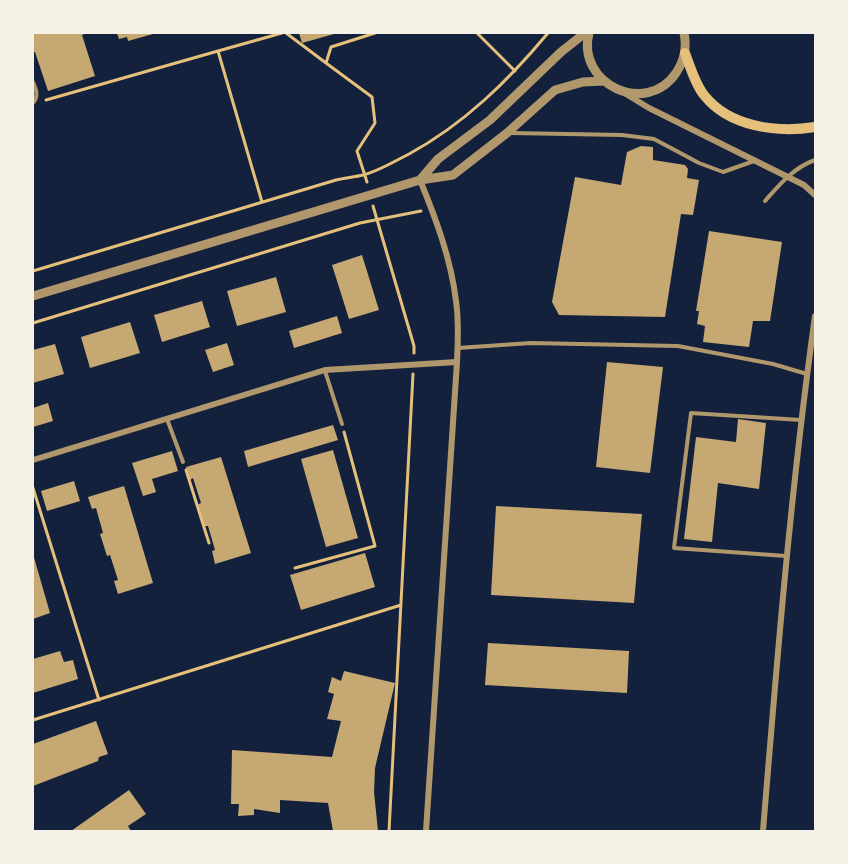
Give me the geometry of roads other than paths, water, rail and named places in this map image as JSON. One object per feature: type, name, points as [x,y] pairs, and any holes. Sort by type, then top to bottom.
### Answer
[{"type":"main road","points":[[685,53],[702,93],[724,114],[742,122],[767,128],[792,130],[815,127]]},
{"type":"street","points":[[587,33],[589,57],[592,66],[603,81],[649,108],[804,185],[815,195]]},
{"type":"street","points":[[420,180],[438,159],[490,120],[561,52],[587,33]]},
{"type":"street","points":[[620,91],[639,94],[662,87],[677,72],[685,53],[684,33]]},
{"type":"street","points":[[33,296],[420,180],[453,175],[507,133],[555,90],[583,82],[603,81]]},
{"type":"street","points":[[420,180],[440,231],[456,299],[458,348],[426,831]]},
{"type":"street","points":[[763,831],[776,668],[815,316]]},
{"type":"street","points":[[33,460],[325,370],[457,362]]},
{"type":"lane","points":[[33,82],[36,100],[33,103]]},
{"type":"lane","points":[[507,133],[622,135],[654,140],[699,163],[723,172],[754,161]]},
{"type":"lane","points":[[765,201],[787,176],[815,160]]},
{"type":"lane","points":[[458,348],[531,343],[678,346],[773,364],[807,374]]},
{"type":"lane","points":[[325,370],[342,424]]},
{"type":"lane","points":[[788,556],[674,548],[691,413],[802,420]]},
{"type":"lane","points":[[167,419],[183,462]]}]
